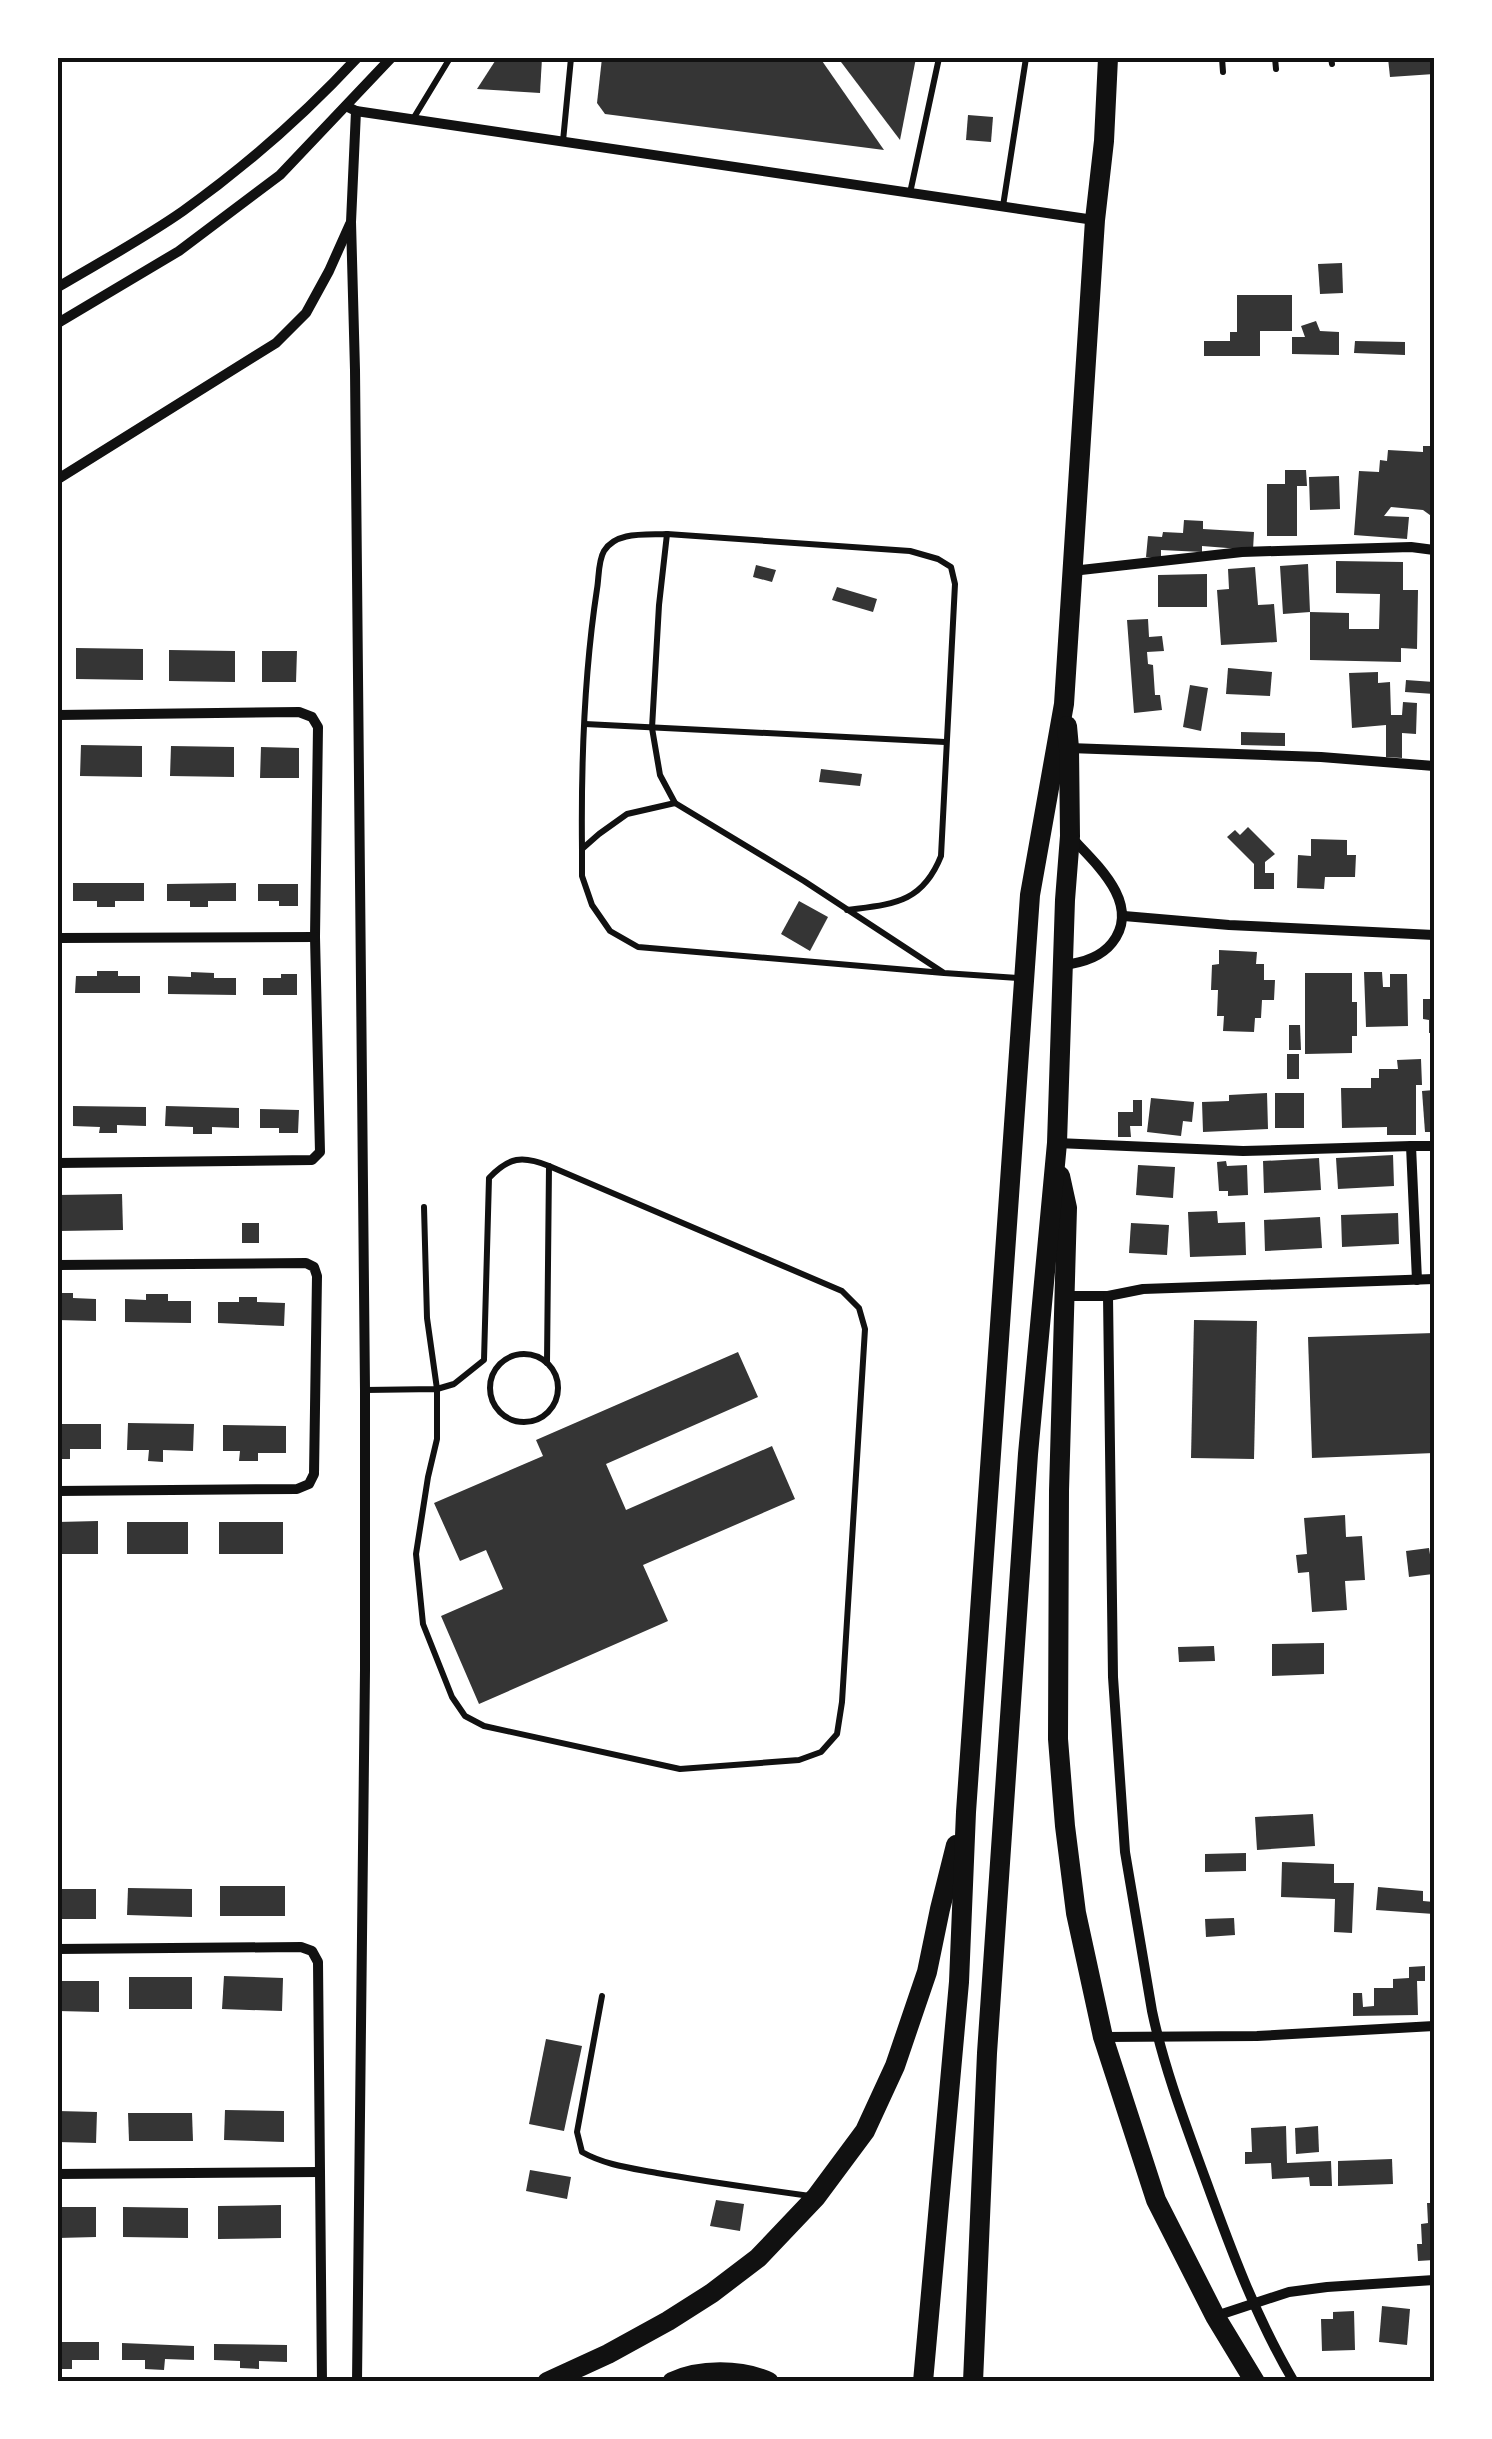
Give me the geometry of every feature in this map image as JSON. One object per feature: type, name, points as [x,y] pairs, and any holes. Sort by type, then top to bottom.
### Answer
[{"type":"highway","points":[[923,2382],[959,1982],[966,1812],[1030,896],[1064,704],[1108,58]]},
{"type":"highway","points":[[973,2382],[987,2052],[1028,1454],[1056,1148],[1070,836],[1070,748],[1064,704]]},
{"type":"highway","points":[[1056,1148],[1066,1208],[1058,1739],[1076,1913],[1103,2037],[1156,2200],[1215,2316],[1255,2382]]},
{"type":"highway","points":[[546,2382],[608,2354],[712,2293],[758,2258],[816,2197],[864,2131],[895,2066],[927,1972],[966,1812]]},
{"type":"highway","points":[[672,2382],[686,2375],[727,2372],[768,2382]]},
{"type":"street","points":[[58,287],[180,213],[236,172],[357,58]]},
{"type":"street","points":[[58,323],[180,251],[280,175],[351,108],[391,58]]},
{"type":"street","points":[[351,108],[1096,220]]},
{"type":"street","points":[[351,108],[366,1390],[357,2382]]},
{"type":"street","points":[[58,478],[276,343],[306,314],[351,222]]},
{"type":"street","points":[[1072,571],[1242,552],[1411,547],[1434,550]]},
{"type":"street","points":[[58,716],[299,712],[312,717],[318,727],[315,937],[320,1152],[312,1160],[58,1163]]},
{"type":"street","points":[[1070,748],[1321,757],[1434,766]]},
{"type":"street","points":[[1063,966],[1084,962],[1106,950],[1116,938],[1124,916],[1117,894],[1103,872],[1070,836]]},
{"type":"street","points":[[1124,916],[1434,935]]},
{"type":"street","points":[[58,938],[315,937]]},
{"type":"street","points":[[1411,1146],[1416,1280]]},
{"type":"street","points":[[1056,1148],[1243,1152],[1434,1146]]},
{"type":"street","points":[[58,1265],[306,1263],[314,1267],[317,1276],[314,1474],[309,1484],[298,1489],[58,1491]]},
{"type":"street","points":[[1064,1296],[1108,1296],[1143,1289],[1434,1279]]},
{"type":"street","points":[[1108,1296],[1114,1696],[1126,1852],[1158,2036],[1188,2132],[1254,2302],[1294,2382]]},
{"type":"street","points":[[58,1949],[301,1946],[312,1951],[318,1962],[322,2382]]},
{"type":"street","points":[[1103,2037],[1257,2036],[1434,2026]]},
{"type":"street","points":[[58,2174],[319,2172]]},
{"type":"street","points":[[1215,2316],[1289,2292],[1434,2280]]},
{"type":"lane","points":[[413,119],[450,58]]},
{"type":"lane","points":[[563,141],[571,58]]},
{"type":"lane","points":[[910,192],[940,58]]},
{"type":"lane","points":[[1004,206],[1026,58]]},
{"type":"lane","points":[[1222,58],[1223,72]]},
{"type":"lane","points":[[1275,58],[1276,69]]},
{"type":"lane","points":[[667,534],[652,728],[660,775],[676,802],[944,973]]},
{"type":"lane","points":[[847,910],[894,904],[922,888],[933,876],[940,856],[955,584],[951,567],[910,551],[667,534],[615,540],[603,552],[592,622],[582,849],[582,876],[592,905],[610,931],[638,947],[1024,979]]},
{"type":"lane","points":[[585,724],[945,742]]},
{"type":"lane","points":[[582,849],[628,814],[676,802]]},
{"type":"lane","points":[[366,1390],[437,1388],[454,1384],[484,1360],[489,1178],[512,1160],[530,1158],[842,1291],[860,1308],[865,1328],[837,1734],[821,1752],[799,1760],[680,1769],[484,1726],[465,1716],[452,1697],[423,1624],[416,1554],[437,1438],[437,1388],[427,1318],[424,1208]]},
{"type":"lane","points":[[546,1363],[549,1166]]},
{"type":"lane","points":[[521,1354],[546,1363],[557,1380],[550,1410],[522,1422],[502,1414],[490,1387],[497,1368],[507,1358],[521,1354]]},
{"type":"lane","points":[[484,1360],[497,1368]]},
{"type":"lane","points":[[602,1996],[577,2132],[582,2152],[598,2161],[622,2166],[816,2197]]},
{"type":"building","points":[[497,58],[542,58],[540,93],[477,89]]},
{"type":"building","points":[[602,58],[820,58],[884,150],[605,114],[597,103]]},
{"type":"building","points":[[838,58],[916,58],[900,140]]},
{"type":"building","points":[[1388,58],[1434,58],[1434,74],[1390,77]]},
{"type":"building","points":[[968,115],[993,117],[991,142],[966,140]]},
{"type":"building","points":[[1342,263],[1343,293],[1320,294],[1318,264]]},
{"type":"building","points":[[1237,295],[1292,295],[1292,331],[1260,331],[1260,356],[1204,356],[1204,341],[1230,341],[1230,332],[1237,332]]},
{"type":"building","points":[[1316,321],[1320,331],[1339,332],[1339,355],[1292,354],[1292,337],[1305,337],[1301,326]]},
{"type":"building","points":[[1355,341],[1405,342],[1405,355],[1354,353]]},
{"type":"building","points":[[1423,446],[1434,446],[1434,518],[1423,510],[1391,507],[1384,516],[1409,517],[1407,539],[1354,535],[1359,471],[1379,472],[1380,460],[1387,461],[1388,450],[1423,452]]},
{"type":"building","points":[[1285,470],[1306,470],[1307,486],[1297,486],[1297,536],[1267,536],[1267,484],[1285,484]]},
{"type":"building","points":[[1339,476],[1340,509],[1310,510],[1309,477]]},
{"type":"building","points":[[1184,520],[1203,521],[1203,529],[1254,532],[1253,550],[1202,546],[1202,552],[1161,550],[1161,558],[1146,557],[1148,536],[1183,533]]},
{"type":"building","points":[[1336,561],[1403,562],[1403,590],[1418,590],[1417,649],[1401,648],[1401,662],[1310,660],[1310,612],[1349,613],[1349,629],[1379,629],[1380,594],[1336,593]]},
{"type":"building","points":[[1308,564],[1310,612],[1283,614],[1280,566]]},
{"type":"building","points":[[756,565],[776,570],[772,582],[753,577]]},
{"type":"building","points":[[1255,567],[1258,605],[1274,604],[1277,642],[1221,645],[1217,590],[1229,589],[1228,569]]},
{"type":"building","points":[[1207,574],[1207,607],[1158,607],[1158,575]]},
{"type":"building","points":[[837,587],[877,599],[873,612],[832,600]]},
{"type":"building","points":[[1148,619],[1149,637],[1162,636],[1164,651],[1147,652],[1148,664],[1153,665],[1155,695],[1160,695],[1162,710],[1134,713],[1127,620]]},
{"type":"building","points":[[76,648],[143,649],[143,680],[76,679]]},
{"type":"building","points":[[169,650],[235,651],[235,682],[169,681]]},
{"type":"building","points":[[262,651],[297,651],[296,682],[262,682]]},
{"type":"building","points":[[1228,668],[1272,672],[1270,696],[1226,694]]},
{"type":"building","points":[[1378,672],[1378,683],[1390,682],[1391,715],[1402,715],[1403,702],[1417,703],[1416,734],[1402,733],[1402,758],[1386,757],[1386,725],[1352,728],[1349,673]]},
{"type":"building","points":[[1406,680],[1434,682],[1434,694],[1405,692]]},
{"type":"building","points":[[1190,685],[1208,688],[1201,731],[1183,727]]},
{"type":"building","points":[[1241,732],[1285,733],[1285,746],[1241,745]]},
{"type":"building","points":[[81,745],[142,746],[142,777],[80,776]]},
{"type":"building","points":[[171,746],[234,747],[234,777],[170,776]]},
{"type":"building","points":[[261,747],[299,748],[299,778],[260,778]]},
{"type":"building","points":[[821,769],[862,774],[860,786],[819,782]]},
{"type":"building","points":[[1248,827],[1275,854],[1265,862],[1265,873],[1274,873],[1274,889],[1254,889],[1254,864],[1227,837],[1235,830],[1240,835]]},
{"type":"building","points":[[1311,839],[1347,840],[1347,855],[1356,855],[1355,877],[1325,877],[1324,889],[1297,888],[1298,855],[1311,856]]},
{"type":"building","points":[[73,883],[144,883],[144,901],[115,901],[115,907],[97,907],[97,901],[73,901]]},
{"type":"building","points":[[236,883],[236,901],[208,901],[208,907],[190,907],[190,901],[167,901],[167,884]]},
{"type":"building","points":[[258,884],[298,884],[298,906],[258,901]]},
{"type":"building","points":[[799,901],[828,917],[810,951],[781,934]]},
{"type":"building","points":[[1219,950],[1257,952],[1256,964],[1264,964],[1264,980],[1275,980],[1274,1000],[1262,1000],[1261,1018],[1255,1018],[1254,1032],[1223,1031],[1224,1016],[1217,1016],[1218,990],[1211,990],[1212,965],[1219,964]]},
{"type":"building","points":[[97,971],[140,976],[140,993],[75,993],[76,976],[97,976]]},
{"type":"building","points":[[191,972],[236,978],[236,995],[168,994],[168,976],[191,977]]},
{"type":"building","points":[[1364,972],[1382,972],[1383,987],[1390,987],[1390,974],[1407,974],[1408,1026],[1366,1027]]},
{"type":"building","points":[[1305,973],[1352,973],[1357,1036],[1352,1036],[1352,1053],[1305,1054]]},
{"type":"building","points":[[281,974],[297,974],[297,995],[263,995],[263,978],[281,978]]},
{"type":"building","points":[[1423,999],[1434,999],[1434,1033],[1429,1033],[1429,1020],[1423,1019]]},
{"type":"building","points":[[1289,1025],[1300,1025],[1301,1050],[1289,1050]]},
{"type":"building","points":[[1287,1054],[1299,1054],[1299,1079],[1287,1079]]},
{"type":"building","points":[[1421,1059],[1422,1085],[1416,1085],[1416,1135],[1387,1135],[1387,1127],[1342,1128],[1341,1088],[1371,1088],[1371,1078],[1379,1078],[1379,1069],[1398,1069],[1397,1060]]},
{"type":"building","points":[[1434,1090],[1434,1132],[1425,1132],[1422,1091]]},
{"type":"building","points":[[1267,1093],[1268,1129],[1203,1132],[1202,1102],[1229,1101],[1229,1095]]},
{"type":"building","points":[[1275,1093],[1304,1093],[1304,1128],[1275,1128]]},
{"type":"building","points":[[1151,1098],[1194,1102],[1192,1122],[1183,1121],[1181,1136],[1147,1132]]},
{"type":"building","points":[[1133,1100],[1142,1100],[1142,1126],[1130,1126],[1131,1137],[1118,1137],[1118,1112],[1133,1112]]},
{"type":"building","points":[[73,1106],[146,1107],[146,1126],[117,1125],[117,1133],[99,1133],[100,1127],[73,1126]]},
{"type":"building","points":[[166,1106],[239,1108],[239,1128],[212,1127],[212,1134],[193,1134],[193,1127],[165,1126]]},
{"type":"building","points":[[260,1109],[299,1110],[298,1133],[260,1128]]},
{"type":"building","points":[[1393,1155],[1394,1186],[1338,1189],[1336,1158]]},
{"type":"building","points":[[1319,1158],[1321,1190],[1264,1193],[1263,1161]]},
{"type":"building","points":[[1226,1161],[1227,1166],[1247,1165],[1248,1195],[1228,1196],[1228,1191],[1219,1191],[1217,1162]]},
{"type":"building","points":[[1138,1165],[1175,1167],[1173,1198],[1136,1195]]},
{"type":"building","points":[[122,1194],[123,1230],[58,1231],[58,1195]]},
{"type":"building","points":[[1217,1211],[1218,1223],[1245,1222],[1246,1255],[1190,1257],[1188,1212]]},
{"type":"building","points":[[1398,1213],[1399,1244],[1342,1247],[1341,1215]]},
{"type":"building","points":[[1320,1217],[1322,1248],[1265,1251],[1264,1220]]},
{"type":"building","points":[[242,1223],[259,1223],[259,1243],[242,1243]]},
{"type":"building","points":[[1131,1223],[1169,1225],[1167,1255],[1129,1253]]},
{"type":"building","points":[[58,1293],[96,1299],[96,1321],[58,1320]]},
{"type":"building","points":[[146,1294],[168,1294],[168,1301],[191,1301],[191,1323],[125,1322],[125,1299],[146,1300]]},
{"type":"building","points":[[239,1297],[285,1303],[284,1326],[218,1323],[218,1302],[239,1302]]},
{"type":"building","points":[[1194,1320],[1257,1321],[1254,1459],[1191,1458]]},
{"type":"building","points":[[1434,1333],[1434,1453],[1312,1458],[1308,1337]]},
{"type":"building","points":[[738,1352],[758,1397],[606,1464],[626,1510],[772,1446],[795,1499],[643,1565],[668,1621],[479,1704],[441,1616],[503,1589],[486,1550],[460,1561],[434,1503],[543,1456],[536,1440]]},
{"type":"building","points":[[128,1423],[194,1424],[193,1451],[163,1450],[163,1462],[148,1461],[149,1450],[127,1450]]},
{"type":"building","points":[[58,1424],[101,1424],[101,1449],[70,1449],[70,1459],[58,1459]]},
{"type":"building","points":[[223,1425],[286,1426],[286,1453],[258,1453],[258,1461],[239,1461],[240,1451],[223,1451]]},
{"type":"building","points":[[1345,1515],[1346,1537],[1362,1536],[1365,1580],[1345,1581],[1347,1610],[1312,1612],[1309,1572],[1298,1573],[1296,1555],[1307,1554],[1304,1518]]},
{"type":"building","points":[[98,1521],[98,1554],[58,1554],[58,1522]]},
{"type":"building","points":[[127,1522],[188,1522],[188,1554],[127,1554]]},
{"type":"building","points":[[219,1522],[283,1522],[283,1554],[219,1554]]},
{"type":"building","points":[[1429,1548],[1433,1574],[1409,1577],[1406,1551]]},
{"type":"building","points":[[1324,1643],[1324,1674],[1272,1676],[1272,1644]]},
{"type":"building","points":[[1214,1646],[1215,1661],[1179,1662],[1178,1647]]},
{"type":"building","points":[[1313,1814],[1315,1846],[1257,1850],[1255,1817]]},
{"type":"building","points":[[1246,1853],[1246,1871],[1205,1872],[1205,1854]]},
{"type":"building","points":[[1282,1862],[1334,1864],[1334,1883],[1354,1883],[1352,1933],[1334,1932],[1335,1899],[1281,1897]]},
{"type":"building","points":[[220,1886],[285,1886],[285,1916],[220,1916]]},
{"type":"building","points":[[1378,1887],[1423,1891],[1423,1901],[1434,1902],[1434,1914],[1376,1910]]},
{"type":"building","points":[[128,1888],[192,1889],[192,1917],[127,1915]]},
{"type":"building","points":[[58,1889],[96,1889],[96,1919],[58,1919]]},
{"type":"building","points":[[1234,1918],[1235,1935],[1206,1937],[1205,1919]]},
{"type":"building","points":[[1425,1966],[1425,1981],[1417,1981],[1418,2015],[1353,2016],[1353,1993],[1362,1993],[1363,2007],[1374,2006],[1374,1988],[1393,1988],[1393,1979],[1409,1978],[1409,1967]]},
{"type":"building","points":[[224,1976],[283,1978],[282,2011],[222,2009]]},
{"type":"building","points":[[129,1977],[192,1977],[192,2009],[129,2009]]},
{"type":"building","points":[[58,1981],[99,1981],[99,2012],[58,2011]]},
{"type":"building","points":[[546,2039],[582,2046],[564,2131],[529,2124]]},
{"type":"building","points":[[225,2110],[284,2111],[284,2142],[224,2140]]},
{"type":"building","points":[[58,2111],[97,2112],[96,2143],[58,2142]]},
{"type":"building","points":[[128,2113],[192,2113],[193,2141],[129,2141]]},
{"type":"building","points":[[1286,2126],[1287,2163],[1331,2161],[1332,2186],[1310,2186],[1309,2177],[1272,2179],[1271,2163],[1245,2164],[1245,2152],[1252,2152],[1251,2128]]},
{"type":"building","points":[[1318,2126],[1319,2152],[1296,2154],[1295,2128]]},
{"type":"building","points":[[1392,2159],[1393,2184],[1338,2186],[1338,2161]]},
{"type":"building","points":[[530,2170],[571,2177],[567,2199],[526,2191]]},
{"type":"building","points":[[716,2200],[744,2204],[740,2231],[710,2226]]},
{"type":"building","points":[[1427,2203],[1434,2203],[1434,2260],[1418,2261],[1421,2224],[1428,2223]]},
{"type":"building","points":[[281,2205],[281,2238],[218,2239],[218,2206]]},
{"type":"building","points":[[58,2207],[96,2207],[96,2237],[58,2238]]},
{"type":"building","points":[[123,2207],[188,2208],[188,2238],[123,2237]]},
{"type":"building","points":[[1382,2306],[1410,2309],[1407,2345],[1379,2342]]},
{"type":"building","points":[[1354,2311],[1355,2350],[1322,2351],[1321,2319],[1333,2319],[1333,2312]]},
{"type":"building","points":[[58,2342],[99,2342],[99,2360],[72,2360],[72,2369],[58,2369]]},
{"type":"building","points":[[122,2343],[194,2346],[194,2360],[165,2359],[164,2370],[145,2369],[145,2360],[122,2360]]},
{"type":"building","points":[[214,2344],[287,2345],[287,2362],[259,2361],[259,2369],[240,2368],[240,2361],[214,2360]]}]
